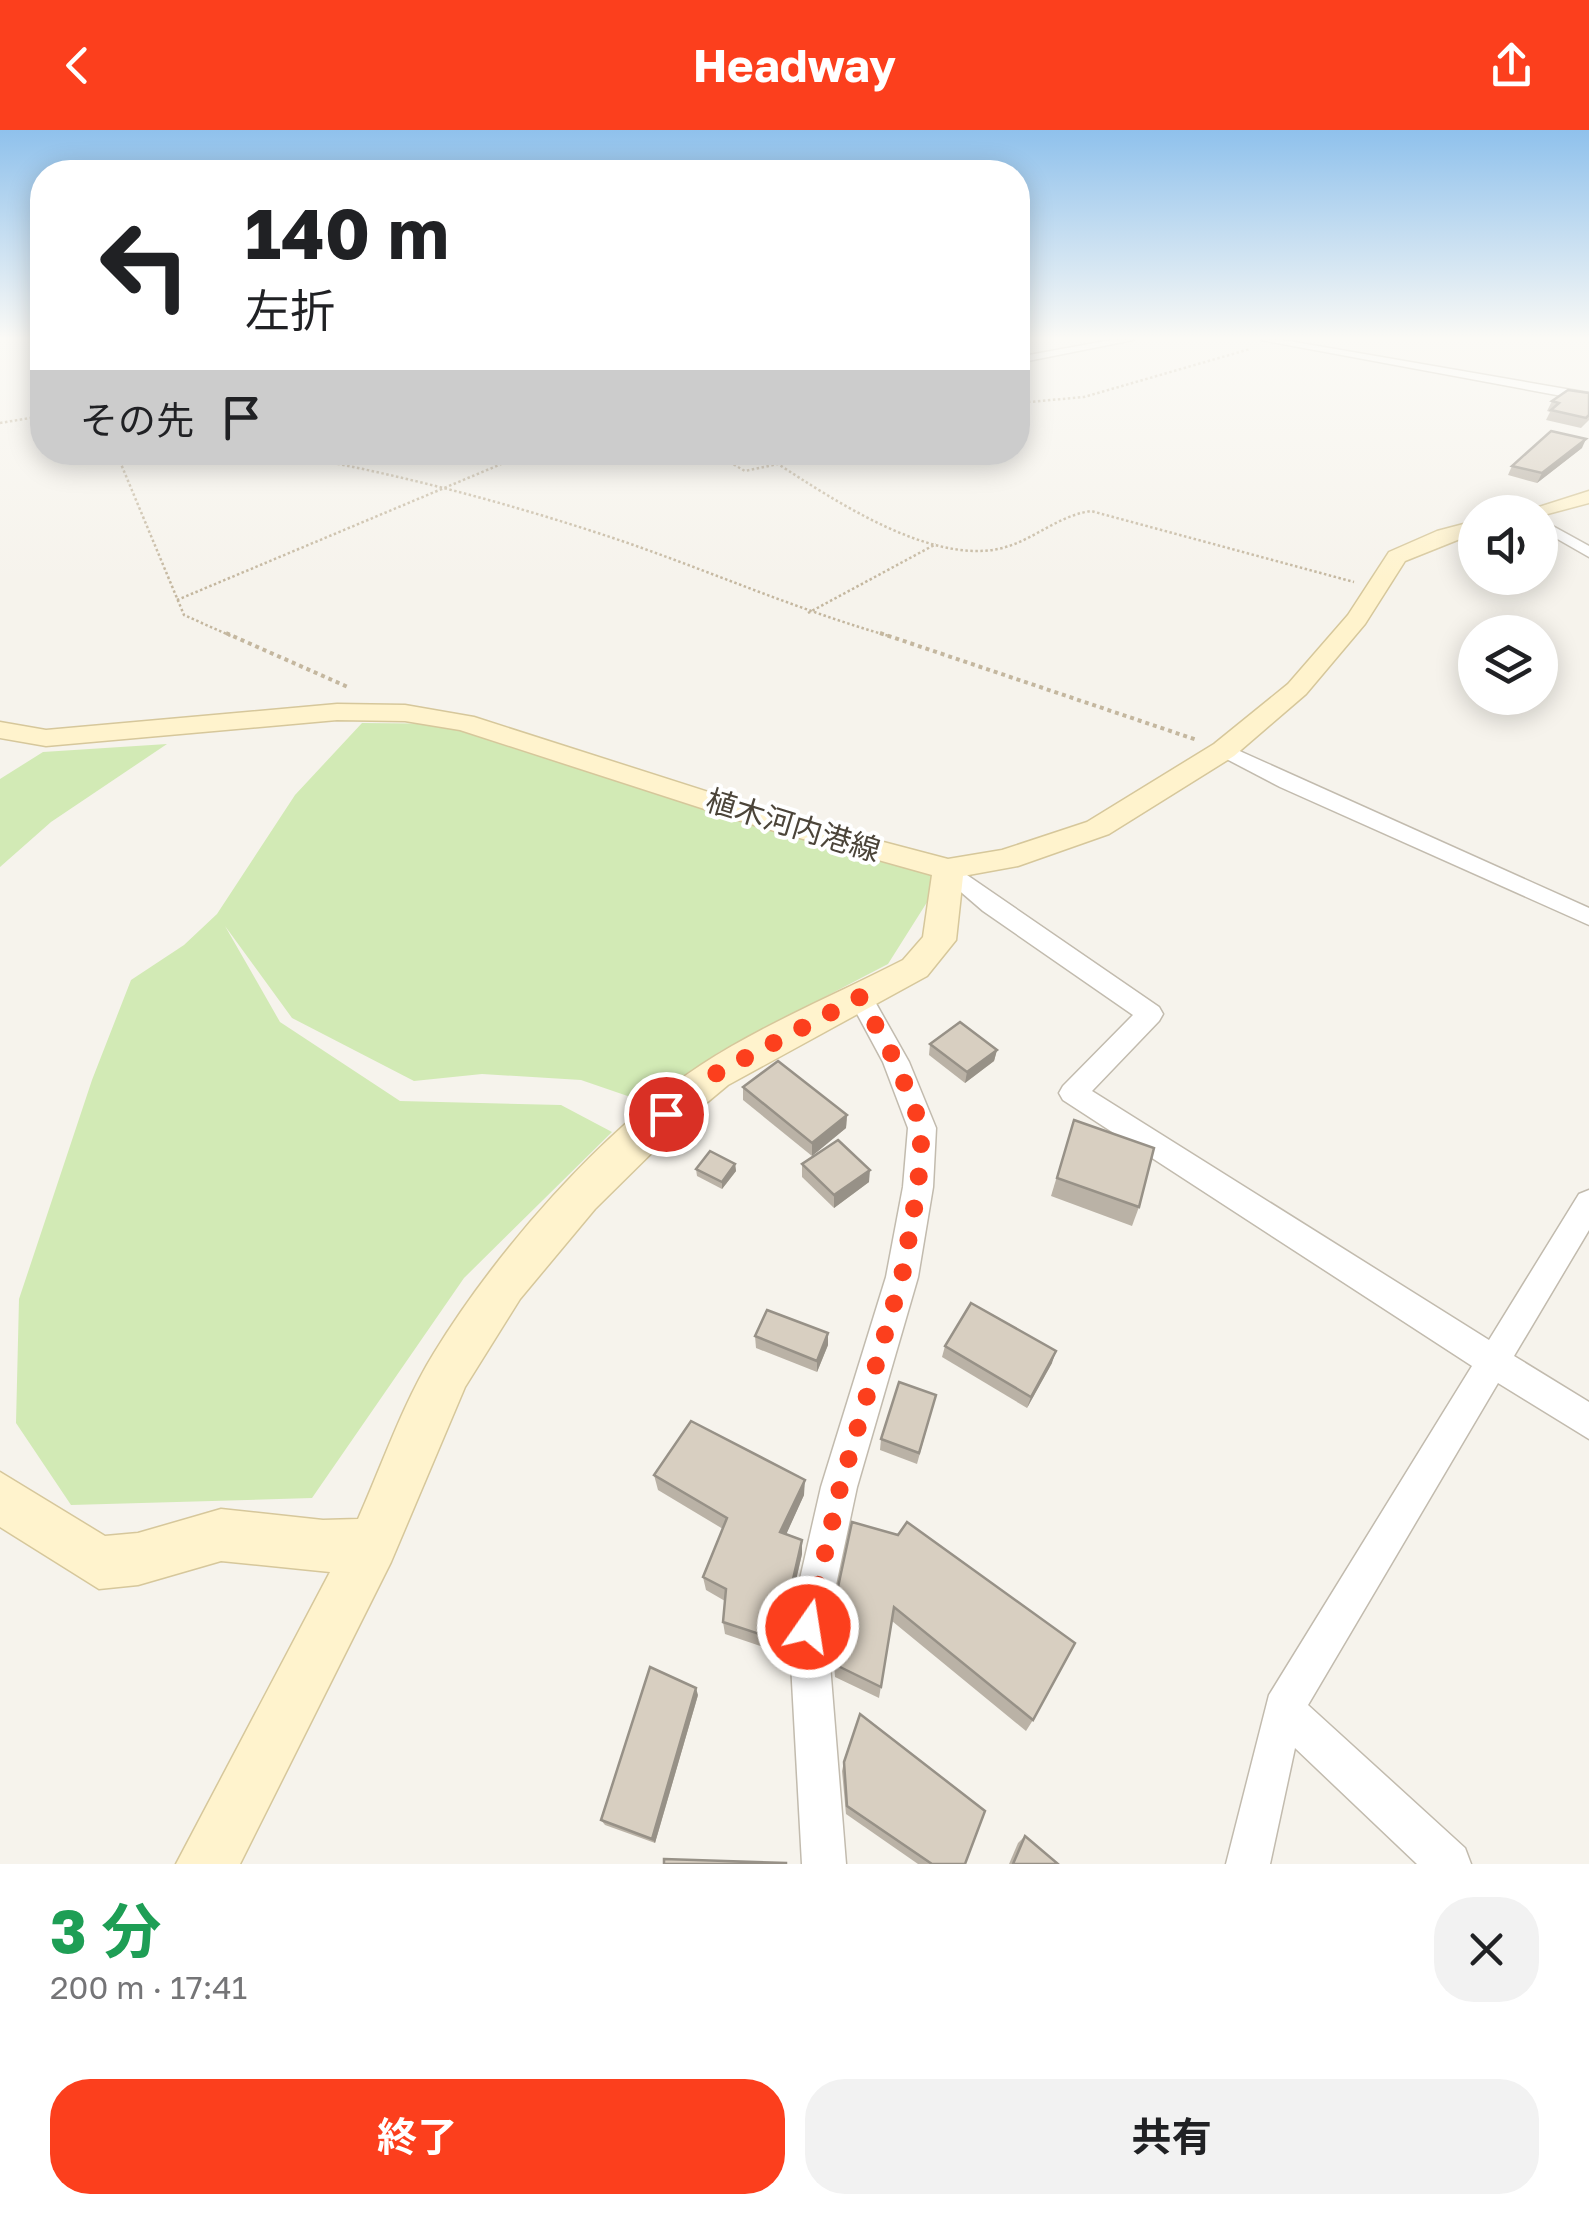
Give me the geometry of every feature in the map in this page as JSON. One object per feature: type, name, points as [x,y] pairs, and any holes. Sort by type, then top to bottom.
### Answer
[{"type":"main road","points":[[1558,505],[1589,497]]},
{"type":"main road","name":"植木河内港線","points":[[0,730],[46,738],[126,734],[264,717],[404,713],[464,724],[768,820],[948,870],[1007,860],[1098,828],[1224,750],[1298,689],[1344,636],[1397,557],[1410,548],[1458,532]]},
{"type":"main road","points":[[207,1864],[373,1544],[448,1372],[505,1286],[580,1197],[666,1114],[715,1074],[914,968],[940,940],[948,870]]},
{"type":"main road","points":[[0,1497],[99,1563],[138,1559],[221,1535],[322,1546],[373,1544]]},
{"type":"street","points":[[1558,534],[1589,552]]},
{"type":"street","points":[[1224,750],[1287,783],[1589,917]]},
{"type":"street","points":[[948,870],[991,906],[1150,1014],[1074,1094],[1589,1422]]},
{"type":"street","points":[[824,1864],[808,1627],[840,1488],[902,1276],[918,1187],[922,1128],[896,1062],[860,997]]},
{"type":"street","points":[[1248,1864],[1283,1710],[1589,1203]]},
{"type":"street","points":[[1283,1710],[1450,1864]]},
{"type":"path","points":[[121,465],[184,615],[404,713]]},
{"type":"path","points":[[348,465],[450,486],[625,542],[808,613],[957,655],[1224,750]]},
{"type":"path","points":[[176,600],[499,465]]},
{"type":"path","points":[[734,465],[745,471],[773,465]]},
{"type":"path","points":[[780,465],[865,515],[936,544],[964,550],[999,549],[1069,512],[1090,511],[1376,588]]},
{"type":"path","points":[[808,613],[936,544]]},
{"type":"green space","points":[[362,723],[465,724],[948,869],[888,964],[719,1052],[648,1103],[581,1080],[482,1074],[414,1081],[292,1018],[225,926],[280,1022],[400,1101],[561,1105],[612,1132],[464,1278],[312,1498],[71,1505],[16,1423],[19,1299],[92,1080],[131,980],[184,945],[217,914],[295,795]]},
{"type":"green space","points":[[167,744],[51,822],[0,867],[0,779],[43,752]]},
{"type":"building","points":[[1551,431],[1586,439],[1542,473],[1512,466]]},
{"type":"building","points":[[960,1022],[997,1050],[967,1072],[930,1044]]},
{"type":"building","points":[[778,1061],[847,1115],[812,1143],[743,1087]]},
{"type":"building","points":[[1074,1120],[1154,1148],[1139,1207],[1057,1178]]},
{"type":"building","points":[[838,1140],[870,1170],[834,1195],[802,1164]]},
{"type":"building","points":[[710,1151],[735,1164],[722,1182],[696,1169]]},
{"type":"building","points":[[971,1303],[1056,1351],[1031,1397],[945,1346]]},
{"type":"building","points":[[767,1310],[828,1333],[817,1361],[755,1336]]},
{"type":"building","points":[[899,1382],[936,1395],[919,1453],[881,1439]]},
{"type":"building","points":[[691,1421],[805,1480],[780,1532],[802,1540],[785,1614],[787,1643],[723,1622],[726,1589],[703,1577],[727,1518],[654,1475]]},
{"type":"building","points":[[852,1522],[898,1535],[907,1522],[1075,1643],[1033,1720],[894,1607],[881,1687],[836,1665],[832,1615]]},
{"type":"building","points":[[650,1667],[696,1688],[652,1839],[601,1820]]},
{"type":"building","points":[[860,1714],[985,1811],[965,1864],[932,1864],[847,1806],[844,1762]]},
{"type":"building","points":[[1025,1836],[1058,1864],[1013,1864]]},
{"type":"building","points":[[664,1859],[786,1863],[786,1864],[664,1864]]},
{"type":"route","points":[[666,1114],[715,1074],[860,997],[896,1062],[922,1128],[918,1187],[902,1276],[840,1488],[808,1627]]}]
